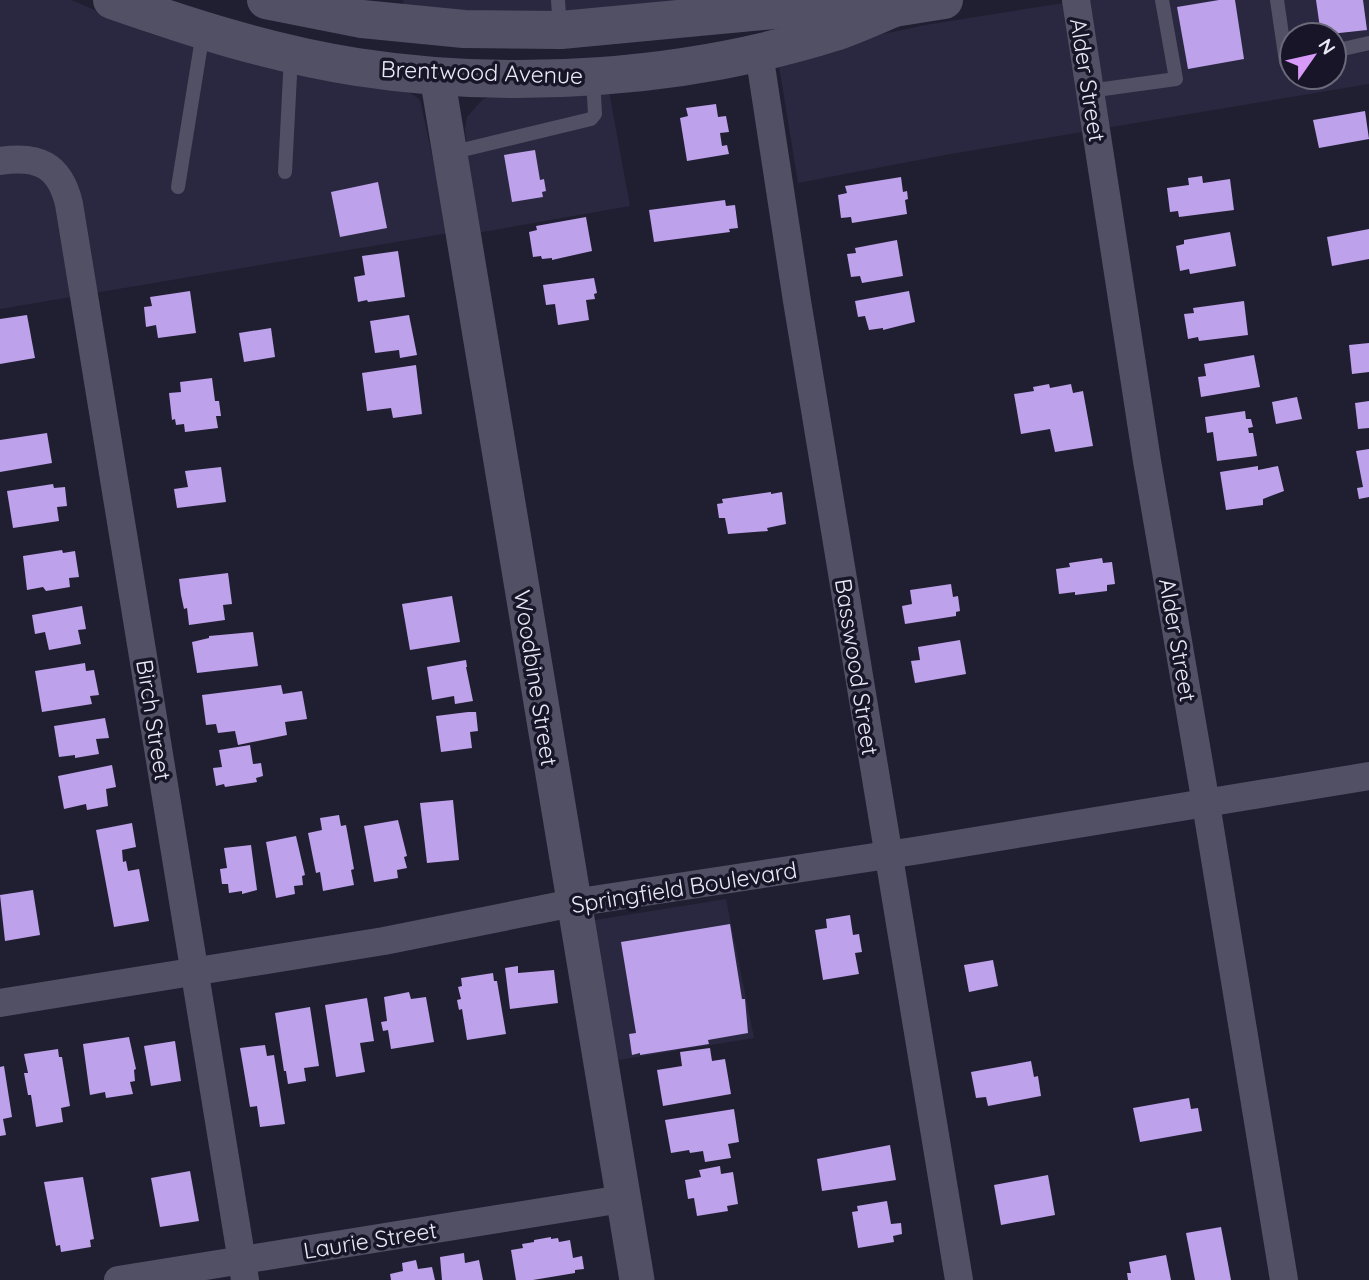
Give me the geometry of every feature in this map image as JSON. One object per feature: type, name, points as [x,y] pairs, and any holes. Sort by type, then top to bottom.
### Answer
[{"type":"main road","name":"Brentwood Avenue","points":[[112,0],[203,32],[358,67],[437,76],[541,79],[650,72],[759,52],[837,31],[894,8]]},
{"type":"main road","name":"Brentwood Avenue","points":[[267,0],[362,19],[413,18],[464,29],[559,15],[827,5],[894,8],[944,0]]},
{"type":"main road","points":[[541,79],[566,60],[664,49],[683,10]]},
{"type":"street","name":"Alder Street","points":[[1076,0],[1147,461],[1284,1280]]},
{"type":"street","name":"Basswood Street","points":[[759,52],[799,315],[959,1280]]},
{"type":"street","name":"Woodbine Street","points":[[437,76],[637,1280]]},
{"type":"street","name":"Birch Street","points":[[0,161],[32,160],[49,166],[65,187],[69,204],[244,1270]]},
{"type":"street","name":"Springfield Boulevard","points":[[0,1003],[384,942],[573,903],[889,855],[1369,776]]},
{"type":"street","name":"Laurie Street","points":[[118,1280],[244,1270],[622,1199]]},
{"type":"lane","points":[[1089,91],[1176,79],[1162,0]]},
{"type":"lane","points":[[1276,0],[1279,21]]},
{"type":"lane","points":[[178,187],[203,32]]},
{"type":"lane","points":[[1348,48],[1369,43]]},
{"type":"lane","points":[[285,172],[291,54]]},
{"type":"lane","points":[[450,153],[591,120],[595,114],[593,76]]},
{"type":"shaded area","points":[[0,0],[71,0],[151,34],[282,71],[408,91],[420,100],[449,233],[0,309]]},
{"type":"shaded area","points":[[403,0],[691,0],[599,13],[494,15],[404,8]]},
{"type":"shaded area","points":[[1083,0],[1369,0],[1369,84],[1348,88],[1348,21],[1278,21],[1278,91],[1327,91],[945,155],[798,183],[779,66],[854,40],[925,25]]},
{"type":"shaded area","points":[[609,91],[630,206],[477,233],[465,129],[467,117],[483,99],[493,96]]},
{"type":"shaded area","points":[[726,899],[754,1038],[613,1061],[589,921]]},
{"type":"building","points":[[1235,0],[1244,59],[1188,69],[1177,7]]},
{"type":"building","points":[[1316,0],[1363,0],[1367,30],[1348,32],[1348,21],[1319,21]]},
{"type":"building","points":[[716,104],[718,117],[726,116],[729,132],[720,133],[722,146],[727,145],[729,154],[687,161],[680,118],[688,116],[686,108]]},
{"type":"building","points":[[1365,111],[1369,139],[1319,148],[1313,120]]},
{"type":"building","points":[[535,150],[540,180],[544,179],[546,191],[542,192],[543,197],[512,202],[504,155]]},
{"type":"building","points":[[1202,176],[1203,183],[1230,179],[1234,210],[1179,217],[1178,211],[1170,212],[1167,188],[1189,185],[1188,178]]},
{"type":"building","points":[[901,177],[903,192],[907,191],[907,214],[852,223],[851,217],[841,218],[838,195],[847,193],[845,186]]},
{"type":"building","points":[[378,182],[387,228],[340,237],[331,192]]},
{"type":"building","points":[[725,200],[726,206],[735,205],[738,228],[729,229],[730,232],[654,242],[649,210]]},
{"type":"building","points":[[586,217],[592,251],[552,260],[542,259],[541,256],[533,257],[529,232],[537,230],[536,226]]},
{"type":"building","points":[[1369,229],[1369,259],[1332,266],[1327,237]]},
{"type":"building","points":[[1230,232],[1236,266],[1190,274],[1189,269],[1180,271],[1176,246],[1184,244],[1184,240]]},
{"type":"building","points":[[897,240],[903,276],[862,283],[860,276],[851,277],[847,254],[856,253],[855,248]]},
{"type":"building","points":[[398,251],[405,297],[358,302],[354,277],[365,275],[362,256]]},
{"type":"building","points":[[594,278],[597,293],[594,294],[595,299],[586,300],[589,320],[558,325],[555,304],[546,305],[543,285]]},
{"type":"building","points":[[190,291],[196,333],[158,338],[156,325],[146,327],[144,307],[152,306],[150,297]]},
{"type":"building","points":[[909,291],[915,322],[883,330],[869,330],[865,316],[858,317],[855,301]]},
{"type":"building","points":[[1244,301],[1248,335],[1199,341],[1198,337],[1188,339],[1184,314],[1194,313],[1193,308]]},
{"type":"building","points":[[27,315],[35,358],[0,364],[0,319]]},
{"type":"building","points":[[409,315],[417,355],[400,358],[399,350],[375,353],[370,321]]},
{"type":"building","points":[[271,328],[275,357],[244,362],[239,333]]},
{"type":"building","points":[[1369,343],[1369,372],[1352,374],[1349,345]]},
{"type":"building","points":[[1254,355],[1260,387],[1201,397],[1198,377],[1206,376],[1204,364]]},
{"type":"building","points":[[416,365],[422,414],[393,418],[391,408],[367,411],[362,373]]},
{"type":"building","points":[[212,378],[215,401],[219,401],[221,416],[216,416],[218,428],[185,432],[184,424],[176,425],[175,419],[172,420],[169,393],[181,392],[180,382]]},
{"type":"building","points":[[1049,384],[1050,388],[1071,384],[1073,393],[1083,391],[1093,446],[1055,452],[1050,429],[1021,434],[1014,394],[1034,391],[1033,387]]},
{"type":"building","points":[[1297,397],[1302,419],[1276,424],[1272,402]]},
{"type":"building","points":[[1369,401],[1369,428],[1358,429],[1355,403]]},
{"type":"building","points":[[1245,411],[1246,419],[1251,419],[1253,427],[1248,428],[1249,433],[1253,433],[1257,456],[1217,461],[1213,432],[1207,433],[1205,417]]},
{"type":"building","points":[[47,433],[52,463],[0,472],[0,440]]},
{"type":"building","points":[[1369,449],[1369,497],[1359,499],[1357,488],[1363,487],[1356,451]]},
{"type":"building","points":[[1258,466],[1258,470],[1278,466],[1284,491],[1263,499],[1263,505],[1226,510],[1220,472]]},
{"type":"building","points":[[221,467],[226,502],[177,508],[174,489],[188,487],[185,471]]},
{"type":"building","points":[[53,484],[54,488],[65,487],[67,506],[57,507],[59,521],[13,528],[7,491]]},
{"type":"building","points":[[782,492],[786,524],[767,528],[768,531],[728,534],[725,518],[719,518],[717,504],[723,503],[722,499]]},
{"type":"building","points":[[62,550],[63,553],[75,551],[79,577],[69,578],[70,587],[46,591],[43,587],[27,590],[23,556]]},
{"type":"building","points":[[1102,558],[1103,563],[1112,562],[1115,584],[1107,585],[1107,591],[1059,594],[1056,569],[1070,567],[1069,563]]},
{"type":"building","points":[[228,573],[232,604],[223,605],[225,620],[189,625],[179,579]]},
{"type":"building","points":[[951,584],[953,597],[958,596],[960,611],[956,612],[956,616],[905,624],[902,606],[912,604],[910,590]]},
{"type":"building","points":[[452,596],[460,642],[410,650],[402,604]]},
{"type":"building","points":[[82,606],[86,629],[78,630],[81,644],[49,650],[45,632],[35,634],[32,615]]},
{"type":"building","points":[[253,632],[258,666],[197,673],[192,642],[209,636]]},
{"type":"building","points":[[960,640],[966,674],[915,683],[911,661],[920,660],[918,647]]},
{"type":"building","points":[[466,660],[473,701],[455,704],[454,696],[432,700],[427,667]]},
{"type":"building","points":[[85,663],[86,671],[94,670],[99,695],[90,696],[92,704],[42,712],[35,671]]},
{"type":"building","points":[[281,685],[283,694],[302,691],[307,719],[285,722],[287,735],[238,745],[235,731],[218,733],[216,724],[206,725],[202,695]]},
{"type":"building","points":[[476,712],[478,731],[470,732],[472,748],[441,752],[436,716]]},
{"type":"building","points":[[105,718],[109,738],[96,739],[99,754],[75,758],[75,755],[59,757],[54,726]]},
{"type":"building","points":[[250,745],[253,764],[261,763],[263,776],[256,778],[257,782],[216,786],[213,768],[222,767],[219,750]]},
{"type":"building","points":[[112,765],[116,787],[106,789],[108,806],[87,810],[86,804],[64,809],[58,776]]},
{"type":"building","points":[[453,800],[459,860],[427,863],[420,803]]},
{"type":"building","points":[[339,815],[341,826],[346,825],[354,869],[351,870],[354,885],[323,891],[320,872],[316,873],[308,833],[322,830],[320,818]]},
{"type":"building","points":[[398,820],[407,856],[404,857],[407,868],[397,870],[398,878],[374,882],[364,826]]},
{"type":"building","points":[[132,823],[136,847],[122,850],[123,862],[126,861],[128,871],[139,869],[149,921],[114,927],[96,830]]},
{"type":"building","points":[[296,836],[305,875],[302,876],[303,885],[294,886],[295,894],[276,898],[266,842]]},
{"type":"building","points":[[251,845],[257,890],[242,894],[242,891],[229,893],[228,884],[222,884],[220,869],[227,868],[224,848]]},
{"type":"building","points":[[33,890],[40,935],[5,941],[0,895]]},
{"type":"building","points":[[850,915],[853,935],[859,934],[862,952],[855,953],[859,974],[823,980],[815,930],[827,928],[826,919]]},
{"type":"building","points":[[730,924],[742,999],[745,999],[748,1033],[708,1040],[709,1044],[632,1055],[629,1034],[636,1033],[621,942]]},
{"type":"building","points":[[993,960],[998,986],[969,992],[964,965]]},
{"type":"building","points":[[518,966],[518,973],[554,970],[558,1003],[510,1009],[505,968]]},
{"type":"building","points":[[493,973],[494,981],[497,981],[506,1034],[467,1040],[462,1009],[459,1010],[457,1000],[461,999],[458,987],[462,986],[461,978]]},
{"type":"building","points":[[409,992],[411,999],[426,997],[434,1042],[391,1049],[388,1030],[383,1031],[381,1022],[387,1021],[384,997]]},
{"type":"building","points":[[367,998],[374,1041],[360,1043],[365,1072],[336,1077],[325,1005]]},
{"type":"building","points":[[310,1007],[319,1066],[304,1068],[306,1081],[288,1084],[275,1013]]},
{"type":"building","points":[[129,1037],[136,1069],[135,1081],[130,1082],[133,1094],[106,1098],[105,1092],[90,1095],[83,1044]]},
{"type":"building","points":[[175,1041],[181,1081],[151,1086],[144,1046]]},
{"type":"building","points":[[265,1045],[267,1056],[274,1055],[285,1124],[260,1127],[257,1106],[250,1107],[240,1048]]},
{"type":"building","points":[[710,1048],[712,1061],[725,1059],[731,1094],[663,1106],[657,1070],[682,1066],[680,1052]]},
{"type":"building","points":[[58,1049],[59,1057],[62,1057],[70,1106],[61,1108],[63,1122],[36,1127],[24,1073],[28,1073],[24,1054]]},
{"type":"building","points":[[1031,1061],[1034,1077],[1038,1076],[1041,1096],[988,1106],[986,1097],[976,1098],[971,1072]]},
{"type":"building","points":[[4,1066],[12,1117],[3,1119],[6,1135],[0,1136],[0,1067]]},
{"type":"building","points":[[1189,1098],[1191,1109],[1198,1108],[1202,1131],[1140,1142],[1133,1108]]},
{"type":"building","points":[[734,1109],[739,1142],[728,1144],[731,1158],[705,1162],[703,1151],[671,1153],[665,1120]]},
{"type":"building","points":[[890,1145],[896,1180],[822,1191],[817,1159]]},
{"type":"building","points":[[720,1166],[721,1174],[733,1172],[738,1204],[727,1206],[728,1211],[697,1216],[694,1198],[688,1199],[685,1180],[701,1177],[699,1170]]},
{"type":"building","points":[[190,1171],[199,1221],[160,1227],[151,1178]]},
{"type":"building","points":[[1048,1175],[1055,1215],[1001,1225],[994,1185]]},
{"type":"building","points":[[83,1177],[94,1239],[90,1240],[91,1247],[61,1252],[60,1245],[56,1246],[44,1182]]},
{"type":"building","points":[[887,1201],[891,1224],[901,1223],[902,1234],[893,1236],[894,1242],[858,1248],[852,1212],[858,1211],[857,1206]]},
{"type":"building","points":[[1221,1227],[1231,1280],[1195,1280],[1186,1233]]},
{"type":"building","points":[[558,1238],[559,1242],[570,1240],[573,1258],[582,1256],[584,1269],[533,1280],[516,1280],[511,1250],[523,1248],[522,1244],[534,1240]]},
{"type":"building","points":[[464,1253],[465,1263],[479,1260],[483,1280],[442,1280],[440,1257]]},
{"type":"building","points":[[1166,1255],[1171,1280],[1128,1280],[1127,1273],[1131,1273],[1129,1262]]},
{"type":"building","points":[[416,1260],[418,1269],[432,1267],[435,1280],[391,1280],[390,1274],[403,1271],[402,1263]]}]
